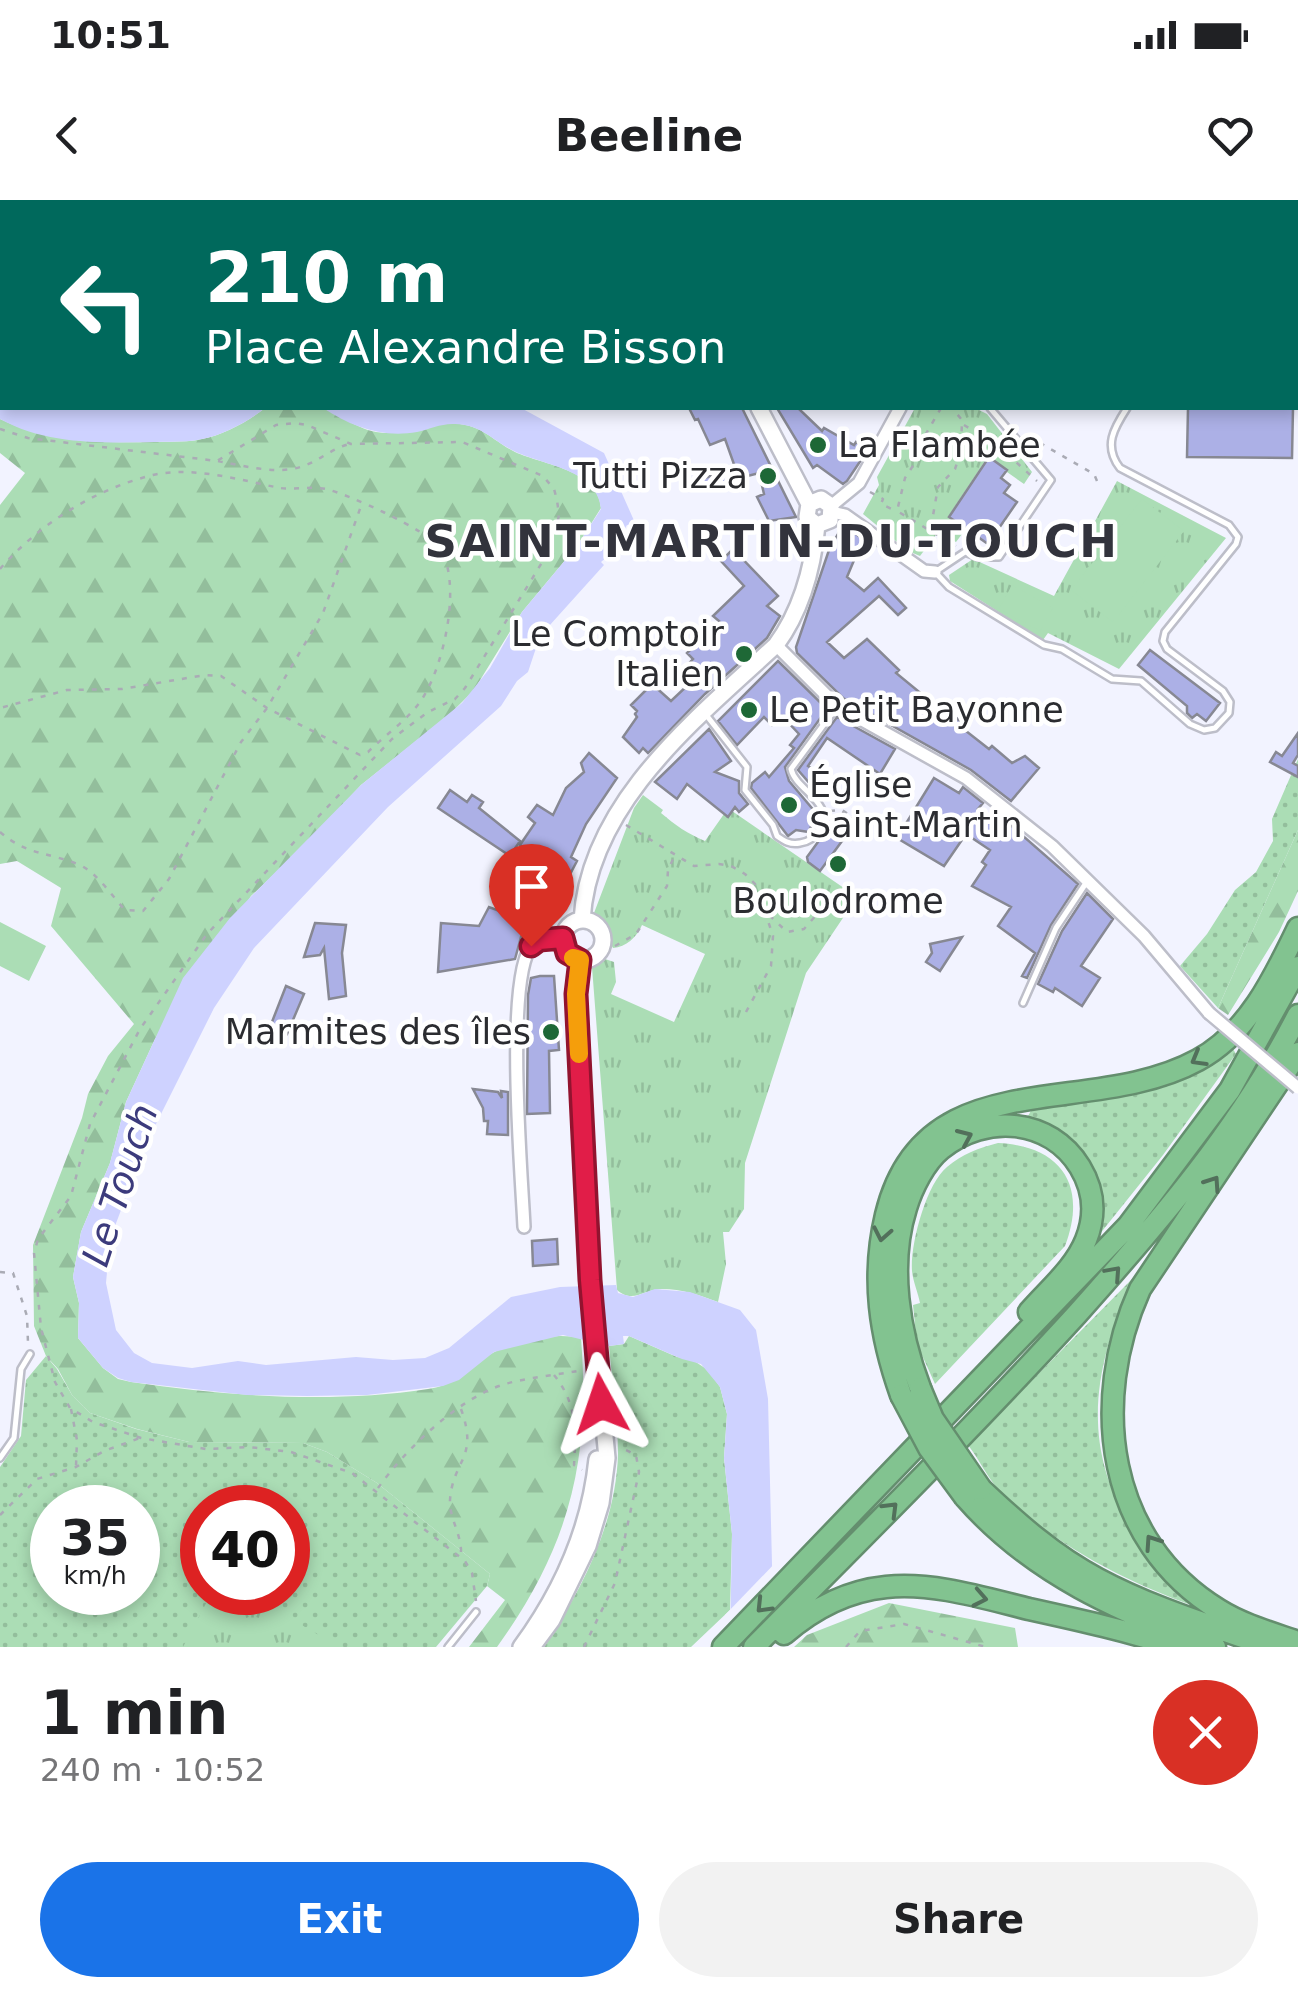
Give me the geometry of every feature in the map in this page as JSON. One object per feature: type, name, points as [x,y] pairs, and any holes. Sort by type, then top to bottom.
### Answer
[{"type":"highway","points":[[1215,1647],[1131,1614],[1060,1579],[991,1527],[933,1419],[911,1392],[881,1326],[877,1265],[889,1202],[901,1172],[922,1142],[943,1125],[994,1104],[1132,1084],[1202,1058],[1246,1019],[1279,968],[1298,928]]},
{"type":"highway","points":[[723,1647],[1128,1226],[1188,1149],[1253,1051],[1298,967]]},
{"type":"highway","points":[[754,1647],[1007,1391],[1144,1240],[1256,1090],[1298,1015]]},
{"type":"highway","points":[[1298,1053],[1140,1289],[1116,1354],[1111,1429],[1126,1496],[1169,1568],[1220,1610],[1298,1642]]},
{"type":"highway","points":[[911,1392],[899,1282],[906,1209],[919,1178],[939,1150],[966,1134],[1011,1124],[1043,1133],[1070,1152],[1089,1182],[1093,1204],[1078,1256],[976,1371],[959,1405]]},
{"type":"highway","points":[[973,1493],[1098,1580],[1271,1647]]},
{"type":"highway","points":[[772,1647],[817,1608],[869,1590],[927,1588],[1072,1619],[1177,1647]]},
{"type":"street","points":[[761,410],[809,504],[806,517],[817,525]]},
{"type":"street","points":[[817,525],[828,522],[832,509],[859,483],[899,410]]},
{"type":"street","points":[[809,504],[821,499],[909,563],[936,572]]},
{"type":"street","points":[[582,920],[585,888],[614,817],[642,777],[776,645],[790,625],[803,593],[817,525]]},
{"type":"street","points":[[776,645],[837,706],[966,778],[1052,846],[1144,936],[1210,1013],[1298,1088]]},
{"type":"street","points":[[582,920],[597,926],[602,942],[596,955],[580,960],[567,953],[563,938],[569,926],[582,920]]},
{"type":"street","points":[[524,1227],[516,1036],[521,983],[531,946],[539,940],[563,938]]},
{"type":"street","points":[[532,1647],[577,1574],[595,1524],[607,1458],[590,1280],[576,994],[580,960]]},
{"type":"street","points":[[520,1647],[554,1596],[581,1536],[595,1474],[601,1404]]},
{"type":"lane","points":[[992,410],[1051,480],[999,557],[978,557],[965,552],[936,572],[949,587],[1044,645],[1062,649],[1112,679],[1142,681],[1190,724],[1204,730],[1216,728],[1224,722],[1230,702],[1223,690],[1167,649],[1162,641],[1238,537],[1228,524],[1120,468],[1110,445],[1126,410]]},
{"type":"lane","points":[[705,714],[747,767],[745,790],[777,836],[795,844],[818,833],[823,817],[820,804],[792,776],[792,765],[837,706]]},
{"type":"lane","points":[[1023,1003],[1056,928],[1088,880]]},
{"type":"lane","points":[[0,1458],[14,1438],[21,1369],[30,1354]]},
{"type":"lane","points":[[448,1647],[476,1612]]},
{"type":"path","points":[[897,511],[904,478],[920,455],[923,439],[940,410]]},
{"type":"path","points":[[953,410],[962,425],[997,445],[1046,487]]},
{"type":"path","points":[[217,461],[276,425],[308,424],[352,444]]},
{"type":"path","points":[[930,528],[938,487],[959,462],[962,425]]},
{"type":"path","points":[[0,429],[28,438],[287,470],[306,466],[335,448],[352,444],[462,442],[543,476],[554,489],[559,515],[546,556],[465,688],[455,699],[428,712],[392,740],[207,934],[140,1029],[90,1124],[71,1196],[38,1239],[34,1253],[41,1328],[55,1382],[70,1408],[77,1440],[76,1468]]},
{"type":"path","points":[[1018,444],[1033,439],[1094,474],[1098,482]]},
{"type":"path","points":[[0,569],[54,520],[120,485],[157,474],[203,473],[287,489],[323,488],[362,503],[436,543],[451,577],[445,650],[421,701],[368,752],[360,755],[267,708],[220,676],[122,689],[67,690],[0,708]]},
{"type":"path","points":[[876,496],[883,499],[881,504],[930,528],[965,552]]},
{"type":"path","points":[[0,832],[29,852],[80,866],[93,874],[125,910],[143,911],[170,879],[241,742],[267,708],[324,614],[362,503]]},
{"type":"path","points":[[835,810],[842,810],[876,834]]},
{"type":"path","points":[[614,817],[694,866],[731,866],[755,884],[773,936],[770,966],[746,1012]]},
{"type":"path","points":[[615,946],[636,934],[667,886],[674,856]]},
{"type":"path","points":[[765,911],[787,932],[804,929],[839,889]]},
{"type":"path","points":[[0,1272],[13,1274],[27,1316],[30,1354]]},
{"type":"path","points":[[377,1490],[430,1430],[460,1408],[502,1384],[585,1370]]},
{"type":"path","points":[[554,1376],[571,1401],[576,1421],[574,1465],[584,1470]]},
{"type":"path","points":[[70,1408],[93,1422],[141,1438],[206,1449],[249,1447],[291,1452],[352,1473],[460,1557],[472,1573],[476,1612]]},
{"type":"path","points":[[460,1408],[467,1426],[468,1449],[450,1503],[462,1539],[460,1557]]},
{"type":"path","points":[[0,1515],[37,1480],[76,1468],[104,1451],[141,1438]]},
{"type":"path","points":[[584,1647],[615,1583],[639,1472],[636,1456],[616,1447]]},
{"type":"path","points":[[846,1647],[860,1631],[904,1624],[986,1647]]},
{"type":"green space","points":[[262,410],[326,410],[376,432],[460,424],[483,432],[515,452],[580,477],[598,495],[601,508],[577,546],[522,612],[474,690],[449,715],[361,785],[251,896],[155,1039],[126,1102],[110,1163],[81,1232],[73,1277],[79,1303],[78,1338],[103,1368],[118,1379],[205,1391],[317,1397],[391,1394],[436,1387],[456,1379],[490,1354],[515,1344],[543,1337],[581,1338],[582,1424],[570,1501],[542,1574],[497,1647],[469,1647],[505,1600],[487,1586],[490,1574],[377,1483],[327,1452],[303,1443],[189,1442],[90,1413],[72,1395],[46,1356],[34,1326],[33,1245],[88,1094],[108,1056],[134,1024],[51,926],[61,888],[17,861],[0,864],[0,505],[25,473],[0,453],[0,419],[37,433],[115,442],[196,440],[244,422]]},
{"type":"green space","points":[[914,410],[979,410],[987,414],[1032,472],[1024,484],[987,458],[948,517],[965,530],[956,542],[938,532],[920,556],[908,551],[863,514],[879,485],[877,477]]},
{"type":"green space","points":[[1117,481],[1226,538],[1119,669],[1048,633],[1043,640],[950,581],[949,575],[973,559],[1054,596]]},
{"type":"green space","points":[[1142,499],[1184,531],[1113,622],[1071,590]]},
{"type":"green space","points":[[1012,585],[1053,608],[1040,631],[999,609]]},
{"type":"green space","points":[[1298,759],[1298,830],[1218,1008],[1180,966],[1207,934],[1235,890],[1256,872],[1273,841],[1272,819]]},
{"type":"green space","points":[[643,795],[671,821],[705,841],[724,814],[728,816],[732,811],[857,897],[806,973],[745,1163],[744,1209],[729,1232],[723,1232],[726,1264],[718,1302],[677,1290],[628,1296],[617,1290],[592,967],[602,958],[614,962],[616,982],[611,994],[674,1022],[705,954],[642,925],[630,941],[613,948],[594,913],[634,808]]},
{"type":"green space","points":[[1298,830],[1298,891],[1279,932],[1228,1015],[1218,1008]]},
{"type":"green space","points":[[0,922],[46,946],[29,981],[0,966]]},
{"type":"green space","points":[[1233,1049],[1236,1054],[1099,1235],[1098,1193],[1087,1161],[1064,1137],[1027,1118],[1033,1107],[1113,1098],[1169,1084]]},
{"type":"green space","points":[[998,1143],[1038,1152],[1064,1173],[1071,1187],[1071,1224],[1065,1246],[935,1384],[917,1344],[913,1305],[920,1303],[912,1260],[917,1231],[939,1175],[959,1158]]},
{"type":"green space","points":[[1133,1278],[1107,1348],[1100,1382],[1100,1447],[1122,1513],[1149,1555],[1194,1606],[1116,1573],[1042,1527],[999,1490],[968,1445]]},
{"type":"green space","points":[[629,1336],[691,1359],[708,1370],[720,1387],[727,1414],[724,1458],[732,1534],[730,1610],[691,1647],[544,1647],[584,1579],[611,1506],[618,1454],[609,1346],[624,1344]]},
{"type":"green space","points":[[46,1356],[72,1395],[90,1413],[136,1429],[189,1442],[303,1443],[327,1452],[377,1483],[490,1574],[487,1586],[436,1647],[0,1647],[0,1467],[21,1436],[26,1380]]},
{"type":"green space","points":[[889,1603],[1015,1628],[1018,1647],[794,1647],[807,1635]]},
{"type":"green space","points":[[200,1615],[284,1615],[339,1647],[183,1647]]},
{"type":"water","points":[[0,410],[262,410],[227,431],[178,442],[75,441],[37,434],[0,419]]},
{"type":"water","name":"Le Touch","points":[[326,410],[525,410],[604,453],[636,525],[627,525],[601,562],[604,565],[540,636],[528,672],[517,681],[501,706],[388,807],[254,948],[214,1008],[147,1142],[110,1239],[106,1283],[116,1330],[134,1353],[152,1363],[192,1368],[238,1361],[266,1365],[356,1357],[425,1358],[449,1348],[511,1297],[560,1287],[616,1285],[618,1293],[633,1297],[655,1289],[690,1292],[740,1310],[756,1330],[768,1399],[774,1647],[730,1647],[732,1534],[724,1458],[727,1414],[720,1387],[701,1364],[629,1336],[623,1336],[624,1344],[609,1346],[563,1335],[494,1352],[459,1380],[443,1386],[367,1395],[247,1395],[118,1378],[103,1368],[78,1338],[79,1303],[73,1277],[81,1232],[110,1163],[126,1102],[183,978],[230,918],[361,785],[462,703],[490,668],[522,612],[577,546],[601,509],[598,496],[580,477],[516,452],[472,427],[450,424],[417,432],[380,432],[345,421]]},
{"type":"pier","points":[[779,1559],[779,1647],[725,1647],[725,1615]]},
{"type":"building","points":[[690,410],[743,410],[796,517],[769,521],[757,497],[764,494],[759,473],[705,487],[702,479],[735,467],[725,439],[710,445],[698,419]]},
{"type":"building","points":[[778,410],[800,410],[822,431],[824,428],[865,447],[858,458],[861,460],[843,484],[817,465],[813,468]]},
{"type":"building","points":[[1188,410],[1293,410],[1292,458],[1187,457]]},
{"type":"building","points":[[989,457],[1007,470],[1001,478],[1010,485],[1004,493],[1017,502],[988,544],[949,517]]},
{"type":"building","points":[[843,525],[863,539],[847,577],[864,591],[878,578],[906,608],[898,615],[879,596],[827,642],[844,658],[867,639],[899,670],[896,673],[935,705],[938,702],[960,721],[957,724],[989,749],[992,746],[1012,763],[1025,756],[1039,768],[1011,801],[971,770],[843,698],[797,653],[829,550]]},
{"type":"building","points":[[733,549],[778,596],[767,606],[780,616],[767,638],[648,753],[643,748],[639,753],[623,737],[637,717],[631,705],[652,684],[671,701],[688,685],[678,675],[693,659],[687,653],[719,621],[713,616],[744,586],[721,561]]},
{"type":"building","points":[[1150,650],[1220,703],[1206,721],[1197,714],[1192,718],[1187,706],[1138,665]]},
{"type":"building","points":[[778,661],[827,709],[785,767],[789,781],[816,813],[809,832],[796,830],[788,836],[751,788],[765,772],[769,777],[794,748],[790,745],[799,734],[782,716],[772,725],[764,717],[737,745],[718,721]]},
{"type":"building","points":[[837,717],[895,749],[880,774],[827,738],[808,766],[826,779],[818,793],[798,770]]},
{"type":"building","points":[[709,729],[731,761],[715,772],[739,781],[739,793],[748,804],[739,812],[735,807],[728,817],[687,784],[677,799],[655,782]]},
{"type":"building","points":[[1298,733],[1298,755],[1293,763],[1298,766],[1298,777],[1270,762],[1276,752],[1282,756]]},
{"type":"building","points":[[589,753],[617,778],[586,824],[571,857],[577,861],[547,918],[534,908],[546,887],[536,880],[551,858],[533,846],[529,852],[520,845],[535,823],[528,817],[537,805],[553,815],[566,788],[584,772],[581,763]]},
{"type":"building","points":[[934,778],[959,793],[963,787],[983,803],[978,809],[1005,826],[1007,822],[1078,884],[1051,925],[1027,978],[1022,976],[1035,953],[998,926],[1011,907],[972,886],[986,865],[982,862],[990,850],[966,834],[944,866],[897,838]]},
{"type":"building","points":[[450,790],[467,802],[472,795],[483,802],[479,808],[520,841],[510,856],[438,808]]},
{"type":"building","points":[[843,813],[856,822],[820,871],[807,857]]},
{"type":"building","points":[[1087,893],[1113,919],[1081,966],[1100,978],[1082,1006],[1055,988],[1053,992],[1038,984],[1062,931]]},
{"type":"building","points":[[512,894],[535,909],[515,959],[438,972],[441,923],[479,926],[489,907],[502,912]]},
{"type":"building","points":[[315,923],[346,925],[342,953],[346,996],[329,999],[324,948],[320,955],[304,957]]},
{"type":"building","points":[[962,937],[940,971],[926,962],[932,953],[930,944]]},
{"type":"building","points":[[554,976],[559,1050],[549,1051],[550,1113],[527,1114],[528,995],[531,978]]},
{"type":"building","points":[[286,986],[304,994],[287,1034],[270,1027]]},
{"type":"building","points":[[473,1089],[498,1092],[502,1098],[501,1091],[508,1092],[508,1135],[487,1134],[488,1121],[484,1121],[483,1108]]},
{"type":"building","points":[[557,1239],[558,1264],[533,1266],[532,1241]]},
{"type":"slow traffic","points":[[573,958],[580,960],[576,994],[579,1054]]},
{"type":"place","name":"La Flambée","points":[[818,445]]},
{"type":"place","name":"Tutti Pizza","points":[[768,476]]},
{"type":"place","name":"Le Comptoir Italien","points":[[744,654]]},
{"type":"place","name":"Le Petit Bayonne","points":[[749,710]]},
{"type":"place","name":"Église Saint-Martin","points":[[789,805]]},
{"type":"place","name":"Boulodrome","points":[[838,864]]},
{"type":"place","name":"Marmites des îles","points":[[551,1032]]},
{"type":"district","name":"SAINT-MARTIN-DU-TOUCH","points":[[772,541]]},
{"type":"route","points":[[531,946],[539,940],[563,938],[567,953],[580,960],[576,994],[590,1280],[601,1404]]}]
